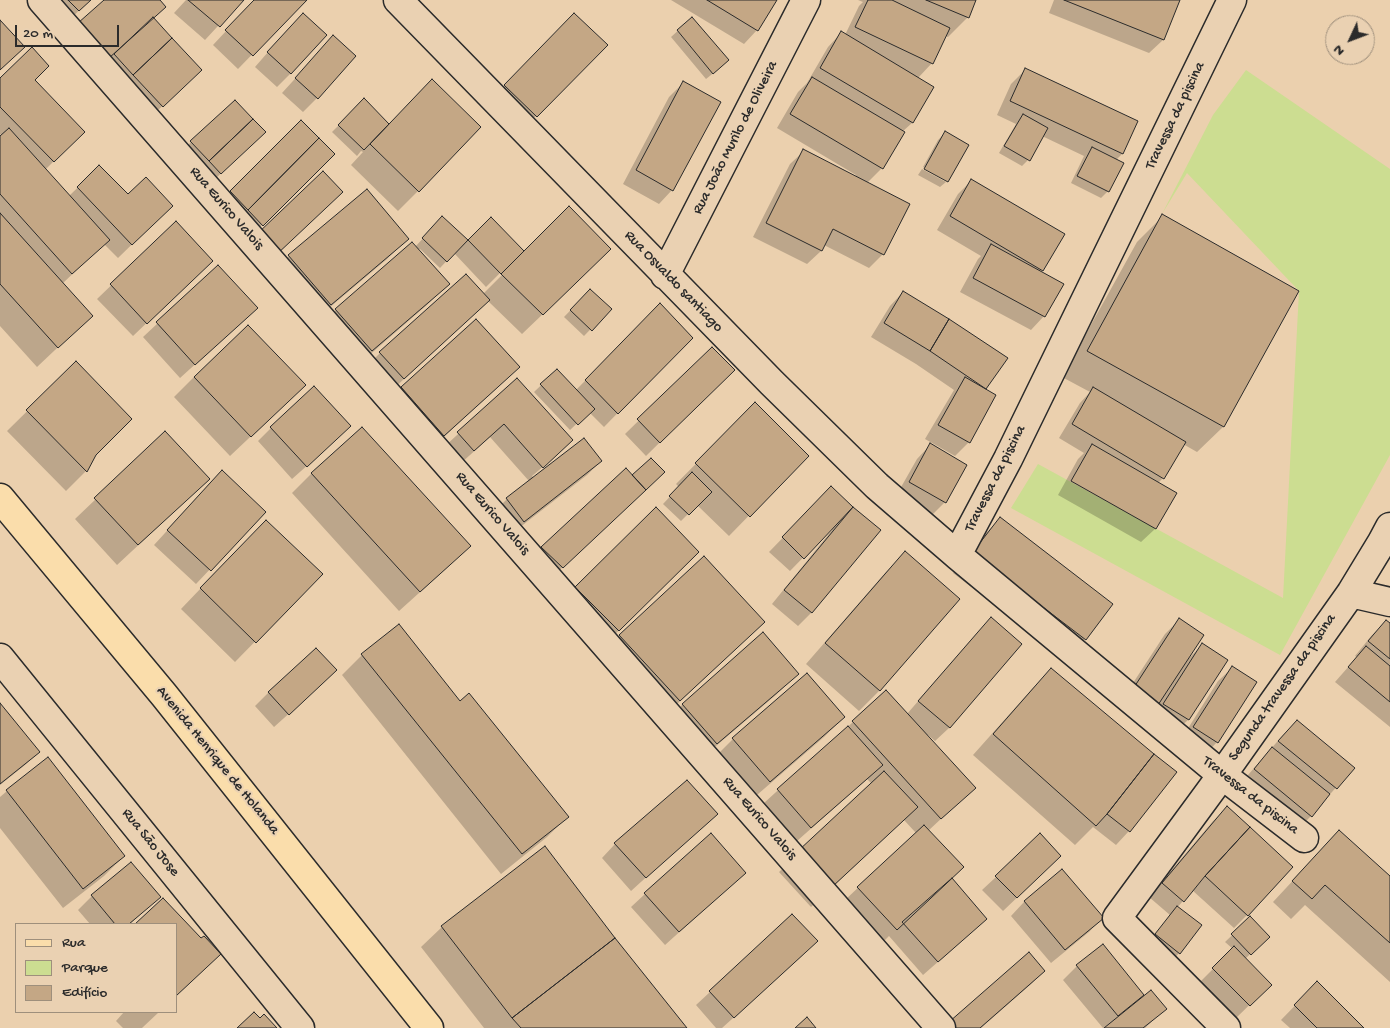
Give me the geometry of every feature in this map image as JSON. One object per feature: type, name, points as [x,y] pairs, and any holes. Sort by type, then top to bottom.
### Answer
[{"type":"main road","name":"Avenida Henrique de Holanda","points":[[0,498],[164,695],[429,1028]]},
{"type":"street","name":"Rua Eurico Valois","points":[[42,0],[941,1028]]},
{"type":"street","name":"Rua Osvaldo santiago","points":[[398,0],[772,383],[877,486],[957,555]]},
{"type":"street","name":"Rua João Murilo de Oliveira","points":[[666,275],[806,0]]},
{"type":"street","name":"Travessa da piscina","points":[[1232,0],[1008,459],[957,555],[1222,775],[1304,838]]},
{"type":"street","name":"Segunda travessa da piscina","points":[[1226,1028],[1118,918],[1351,593],[1390,528]]},
{"type":"street","points":[[1351,593],[1390,602]]},
{"type":"street","name":"Rua São Jose","points":[[0,658],[300,1028]]},
{"type":"green space","points":[[1246,70],[1390,169],[1390,455],[1280,655],[1011,508],[1038,464],[1283,598],[1299,291],[1187,173],[1162,214],[1213,115]]},
{"type":"building","points":[[68,0],[91,0],[79,11]]},
{"type":"building","points":[[104,0],[160,0],[166,7],[109,58],[78,23]]},
{"type":"building","points":[[188,0],[244,0],[220,27]]},
{"type":"building","points":[[254,0],[307,0],[253,56],[225,30]]},
{"type":"building","points":[[707,0],[777,0],[758,31]]},
{"type":"building","points":[[868,0],[892,0],[950,28],[933,64],[855,27]]},
{"type":"building","points":[[926,0],[976,0],[969,18]]},
{"type":"building","points":[[1064,0],[1180,0],[1164,40]]},
{"type":"building","points":[[303,13],[327,35],[291,74],[267,52]]},
{"type":"building","points":[[574,13],[608,45],[537,117],[504,85]]},
{"type":"building","points":[[153,17],[172,38],[133,75],[114,54]]},
{"type":"building","points":[[692,17],[729,60],[713,74],[677,30]]},
{"type":"building","points":[[0,20],[25,47],[0,70]]},
{"type":"building","points":[[841,31],[934,87],[913,123],[820,68]]},
{"type":"building","points":[[333,35],[356,56],[318,99],[295,78]]},
{"type":"building","points":[[172,38],[202,70],[163,107],[133,75]]},
{"type":"building","points":[[32,47],[49,66],[35,80],[85,132],[54,162],[0,107],[0,78]]},
{"type":"building","points":[[1025,68],[1138,121],[1123,154],[1010,101]]},
{"type":"building","points":[[812,77],[905,132],[883,169],[790,114]]},
{"type":"building","points":[[432,79],[481,127],[419,192],[370,144]]},
{"type":"building","points":[[683,81],[721,102],[673,191],[636,170]]},
{"type":"building","points":[[364,98],[389,124],[364,150],[338,125]]},
{"type":"building","points":[[235,100],[253,119],[209,161],[190,141]]},
{"type":"building","points":[[1023,114],[1048,128],[1030,161],[1004,146]]},
{"type":"building","points":[[253,119],[266,132],[221,174],[209,161]]},
{"type":"building","points":[[301,120],[319,138],[248,210],[230,191]]},
{"type":"building","points":[[9,128],[110,240],[72,274],[0,194],[0,136]]},
{"type":"building","points":[[945,131],[969,145],[948,182],[924,169]]},
{"type":"building","points":[[319,138],[335,154],[263,226],[248,210]]},
{"type":"building","points":[[1092,147],[1124,163],[1109,192],[1077,176]]},
{"type":"building","points":[[803,149],[910,204],[884,255],[833,229],[822,251],[766,223]]},
{"type":"building","points":[[99,165],[128,194],[146,177],[173,206],[132,245],[77,187]]},
{"type":"building","points":[[323,171],[343,192],[275,256],[256,235]]},
{"type":"building","points":[[971,179],[1065,234],[1043,271],[950,216]]},
{"type":"building","points":[[367,189],[409,239],[331,305],[288,255]]},
{"type":"building","points":[[569,206],[611,249],[543,315],[501,274]]},
{"type":"building","points":[[0,213],[93,316],[58,348],[0,284]]},
{"type":"building","points":[[1162,214],[1299,291],[1224,427],[1087,351]]},
{"type":"building","points":[[442,216],[468,240],[447,262],[422,238]]},
{"type":"building","points":[[491,217],[524,251],[501,274],[468,240]]},
{"type":"building","points":[[176,221],[213,261],[147,324],[110,284]]},
{"type":"building","points":[[412,242],[450,284],[372,351],[335,309]]},
{"type":"building","points":[[991,244],[1064,284],[1045,317],[973,278]]},
{"type":"building","points":[[218,265],[258,308],[195,365],[156,322]]},
{"type":"building","points":[[466,274],[490,300],[404,379],[379,352]]},
{"type":"building","points":[[590,289],[612,309],[592,331],[570,310]]},
{"type":"building","points":[[903,291],[949,319],[930,351],[884,323]]},
{"type":"building","points":[[660,303],[693,338],[618,414],[585,380]]},
{"type":"building","points":[[476,319],[520,367],[444,436],[401,387]]},
{"type":"building","points":[[949,319],[1008,358],[986,389],[930,351]]},
{"type":"building","points":[[248,325],[306,385],[251,437],[194,377]]},
{"type":"building","points":[[712,347],[735,370],[660,443],[637,419]]},
{"type":"building","points":[[76,361],[132,419],[96,455],[87,472],[26,410]]},
{"type":"building","points":[[557,369],[595,409],[578,425],[540,384]]},
{"type":"building","points":[[965,377],[996,395],[970,443],[938,425]]},
{"type":"building","points":[[517,378],[573,440],[543,468],[504,424],[474,451],[457,432]]},
{"type":"building","points":[[314,386],[351,426],[307,467],[270,427]]},
{"type":"building","points":[[1093,387],[1186,442],[1164,479],[1072,424]]},
{"type":"building","points":[[755,402],[809,456],[750,517],[695,463]]},
{"type":"building","points":[[362,427],[471,546],[420,592],[311,473]]},
{"type":"building","points":[[165,431],[210,479],[138,545],[94,498]]},
{"type":"building","points":[[584,438],[602,461],[524,522],[506,498]]},
{"type":"building","points":[[930,443],[967,465],[946,503],[909,482]]},
{"type":"building","points":[[1092,444],[1177,493],[1156,529],[1071,481]]},
{"type":"building","points":[[651,458],[665,472],[646,490],[632,475]]},
{"type":"building","points":[[626,468],[646,490],[563,568],[541,547]]},
{"type":"building","points":[[222,470],[266,512],[211,571],[167,530]]},
{"type":"building","points":[[692,472],[712,492],[689,515],[669,496]]},
{"type":"building","points":[[831,486],[853,507],[804,559],[782,537]]},
{"type":"building","points":[[656,507],[699,552],[619,631],[575,587]]},
{"type":"building","points":[[853,507],[881,530],[812,613],[784,590]]},
{"type":"building","points":[[1000,517],[1113,604],[1086,640],[972,553]]},
{"type":"building","points":[[266,520],[323,574],[256,643],[200,588]]},
{"type":"building","points":[[905,551],[960,599],[880,691],[825,643]]},
{"type":"building","points":[[704,556],[765,622],[680,701],[619,635]]},
{"type":"building","points":[[991,617],[1022,644],[950,728],[918,701]]},
{"type":"building","points":[[1179,618],[1204,635],[1156,708],[1131,692]]},
{"type":"building","points":[[1386,620],[1390,623],[1390,659],[1368,641]]},
{"type":"building","points":[[399,624],[460,701],[469,693],[569,817],[522,854],[361,654]]},
{"type":"building","points":[[763,632],[799,674],[717,744],[682,704]]},
{"type":"building","points":[[1202,643],[1228,660],[1189,720],[1163,704]]},
{"type":"building","points":[[1366,646],[1390,666],[1390,702],[1348,667]]},
{"type":"building","points":[[316,648],[337,670],[289,715],[268,692]]},
{"type":"building","points":[[1232,666],[1257,682],[1218,743],[1193,727]]},
{"type":"building","points":[[1051,668],[1154,754],[1096,826],[993,734]]},
{"type":"building","points":[[807,673],[845,717],[770,782],[732,738]]},
{"type":"building","points":[[886,690],[976,788],[941,819],[852,721]]},
{"type":"building","points":[[0,703],[40,752],[0,784]]},
{"type":"building","points":[[1297,720],[1355,768],[1337,789],[1278,741]]},
{"type":"building","points":[[848,726],[883,765],[811,828],[777,789]]},
{"type":"building","points":[[1272,747],[1330,794],[1312,817],[1254,769]]},
{"type":"building","points":[[1154,754],[1177,772],[1130,832],[1107,814]]},
{"type":"building","points":[[48,757],[125,856],[83,889],[6,790]]},
{"type":"building","points":[[884,771],[918,807],[832,887],[798,851]]},
{"type":"building","points":[[687,780],[718,814],[646,878],[614,843]]},
{"type":"building","points":[[1227,806],[1250,827],[1184,902],[1162,883]]},
{"type":"building","points":[[924,825],[964,867],[897,930],[857,887]]},
{"type":"building","points":[[1250,827],[1293,867],[1248,916],[1205,876]]},
{"type":"building","points":[[1339,830],[1390,876],[1390,943],[1325,885],[1312,899],[1292,881]]},
{"type":"building","points":[[711,833],[746,873],[679,932],[644,893]]},
{"type":"building","points":[[1040,833],[1061,856],[1017,898],[995,876]]},
{"type":"building","points":[[545,846],[615,938],[512,1018],[441,926]]},
{"type":"building","points":[[131,862],[161,897],[130,923],[114,923],[91,895]]},
{"type":"building","points":[[1062,869],[1104,918],[1065,950],[1024,901]]},
{"type":"building","points":[[952,878],[987,919],[938,962],[902,922]]},
{"type":"building","points":[[163,898],[201,938],[204,936],[221,954],[178,994],[178,923],[136,923]]},
{"type":"building","points":[[1177,906],[1202,925],[1180,954],[1155,934]]},
{"type":"building","points":[[792,914],[818,941],[734,1018],[709,991]]},
{"type":"building","points":[[1250,916],[1270,937],[1251,955],[1231,934]]},
{"type":"building","points":[[615,938],[687,1028],[521,1028],[512,1018]]},
{"type":"building","points":[[1103,944],[1144,995],[1118,1016],[1076,965]]},
{"type":"building","points":[[1234,946],[1272,985],[1250,1006],[1212,968]]},
{"type":"building","points":[[1029,952],[1045,971],[980,1028],[955,1028],[949,1022]]},
{"type":"building","points":[[1317,981],[1364,1028],[1317,1028],[1294,1005]]},
{"type":"building","points":[[1151,990],[1167,1009],[1143,1028],[1104,1028]]},
{"type":"building","points":[[254,1012],[260,1018],[264,1014],[277,1028],[237,1028]]},
{"type":"building","points":[[807,1017],[816,1028],[795,1028]]}]
